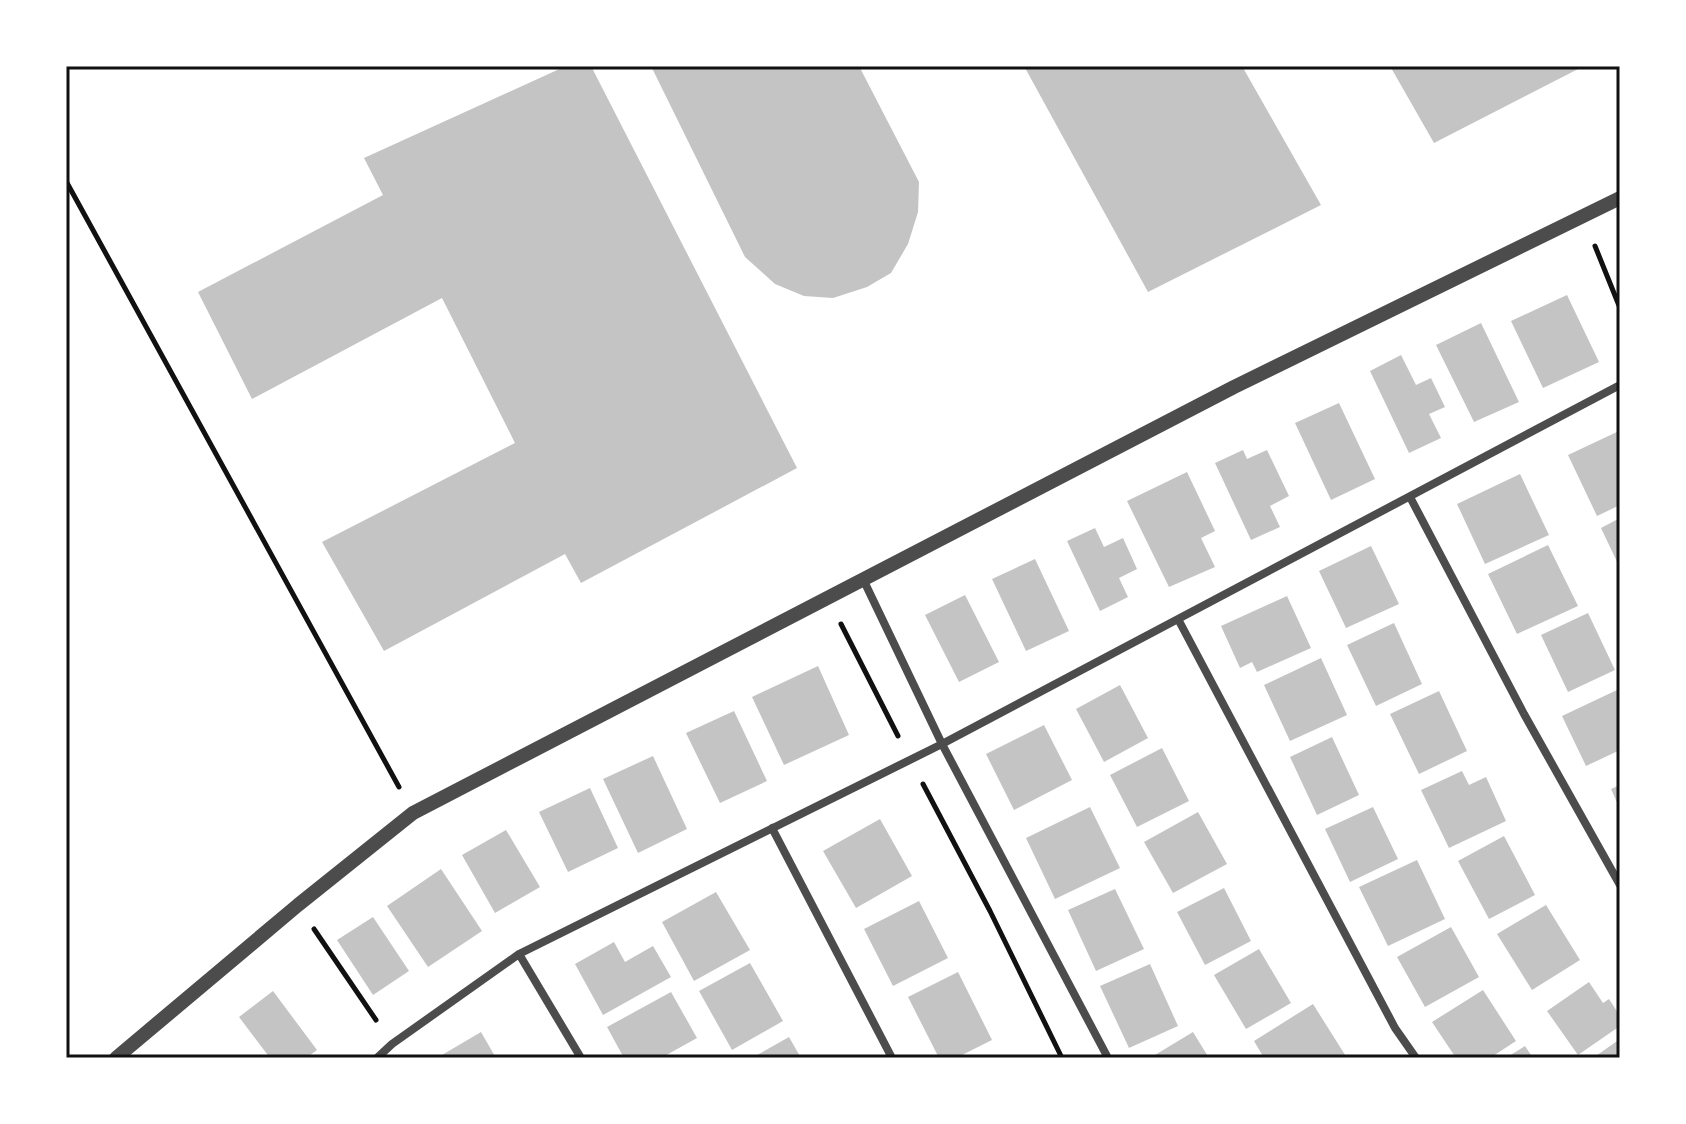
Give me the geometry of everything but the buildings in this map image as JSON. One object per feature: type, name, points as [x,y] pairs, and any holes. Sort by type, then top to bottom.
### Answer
[{"type":"street","points":[[116,1058],[413,813],[1234,387],[1620,198]]},
{"type":"street","points":[[377,1058],[392,1044],[519,954],[942,744],[1620,385]]},
{"type":"street","points":[[1410,497],[1524,714],[1620,885]]},
{"type":"street","points":[[863,579],[942,744],[1108,1058]]},
{"type":"street","points":[[1178,619],[1395,1028],[1416,1058]]},
{"type":"street","points":[[772,828],[892,1058]]},
{"type":"street","points":[[519,954],[581,1058]]},
{"type":"path","points":[[66,181],[413,813]]},
{"type":"path","points":[[1583,217],[1620,308]]},
{"type":"path","points":[[827,597],[990,911],[1062,1058]]},
{"type":"path","points":[[298,905],[392,1044]]}]
